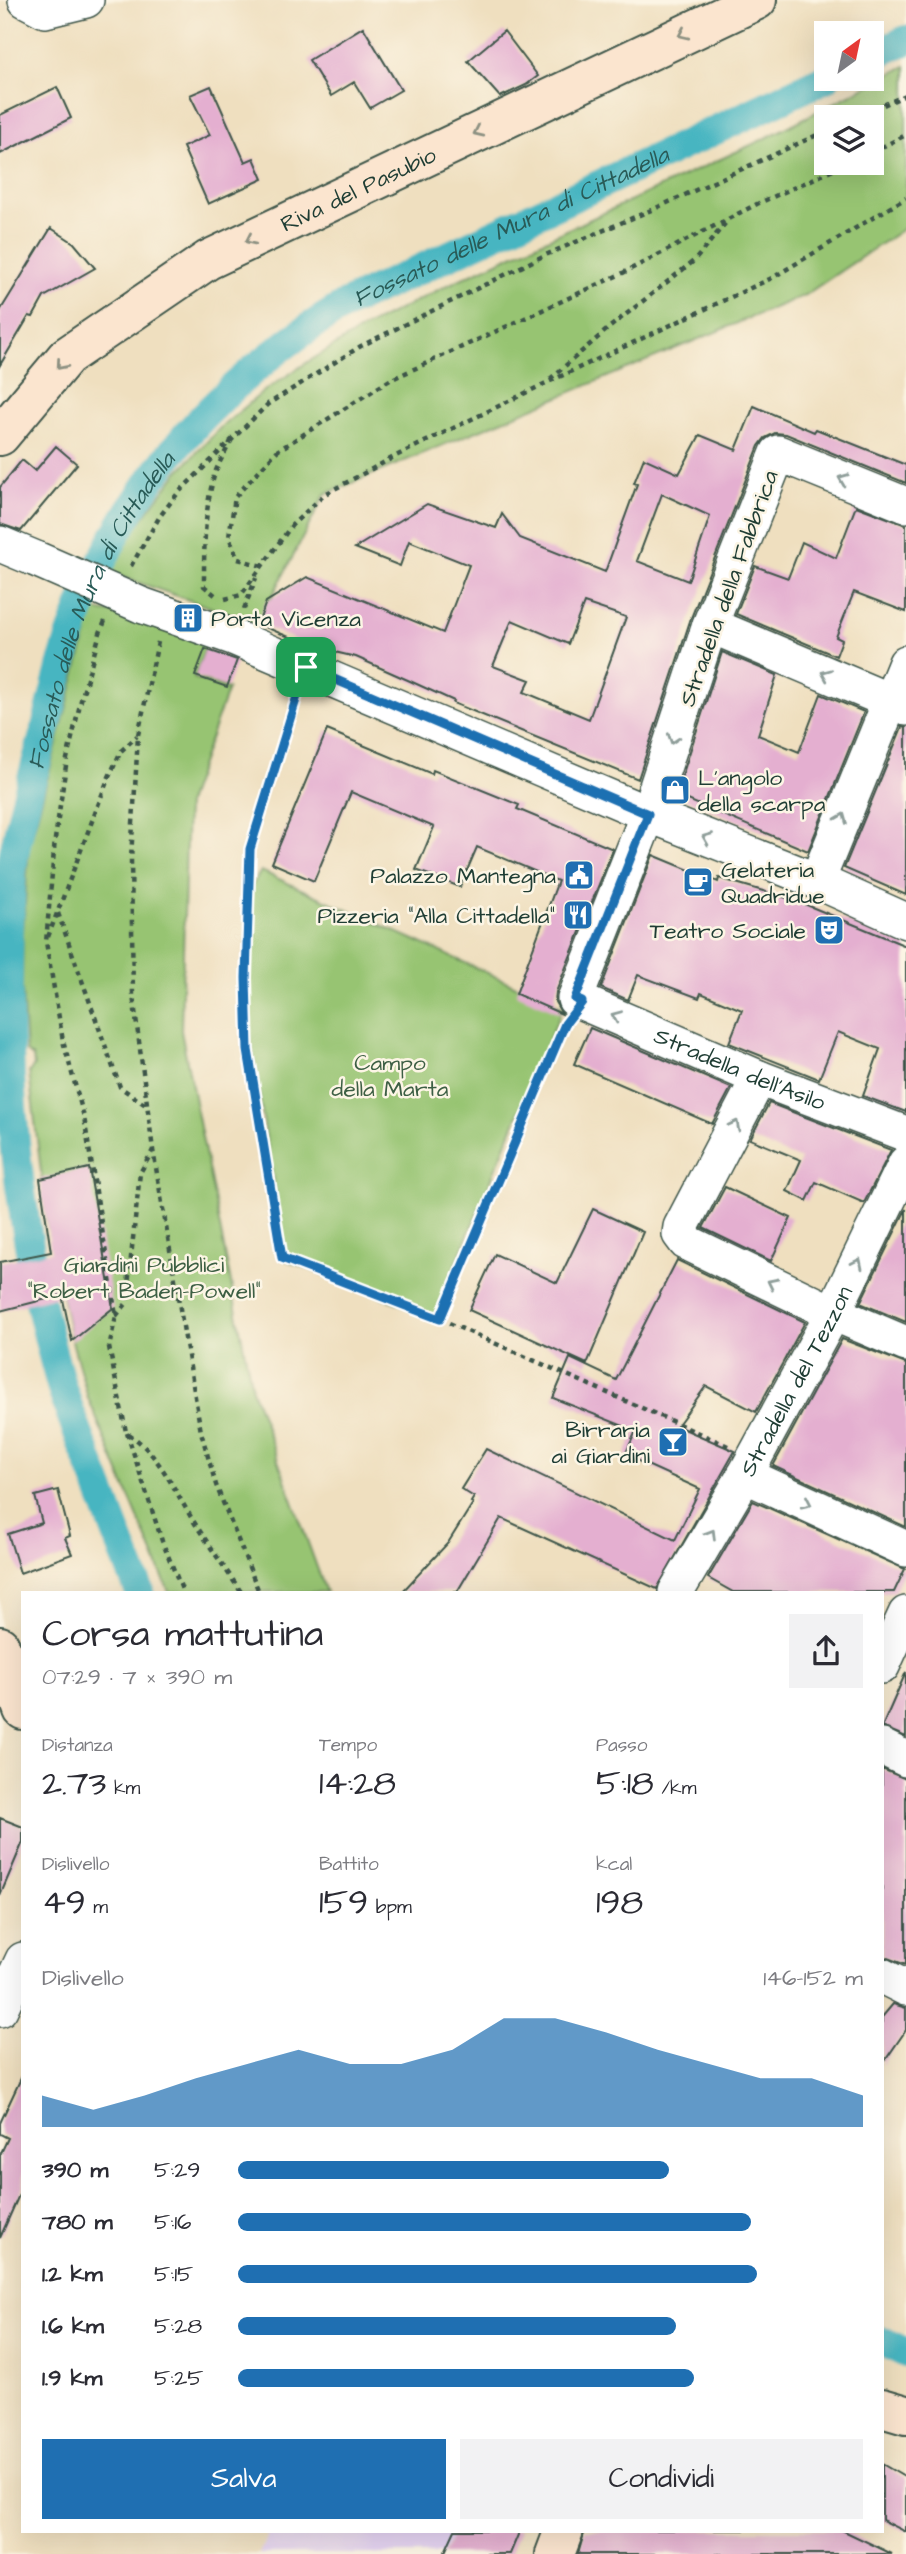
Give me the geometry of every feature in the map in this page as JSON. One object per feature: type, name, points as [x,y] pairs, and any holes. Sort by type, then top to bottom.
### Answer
[{"type":"street","points":[[26,0],[45,10],[86,0]]},
{"type":"street","name":"Riva del Pasubio","points":[[0,436],[67,356],[208,260],[748,2]]},
{"type":"street","name":"Stradella della Fabbrica","points":[[578,1000],[648,814],[710,625],[778,453],[906,505]]},
{"type":"street","points":[[0,544],[135,604],[233,637],[306,667],[648,814],[817,881],[906,921]]},
{"type":"street","points":[[710,625],[898,704]]},
{"type":"street","points":[[817,881],[898,704],[906,663]]},
{"type":"street","name":"Stradella dell'Asilo","points":[[578,1000],[759,1078],[906,1133]]},
{"type":"street","points":[[759,1078],[681,1227],[680,1234],[686,1242],[833,1313],[906,1344]]},
{"type":"street","name":"Stradella del Tezzon","points":[[677,1591],[833,1313],[906,1163]]},
{"type":"street","points":[[749,1466],[906,1549]]},
{"type":"street","points":[[884,1661],[906,1614]]},
{"type":"street","points":[[0,1646],[21,1704]]},
{"type":"street","points":[[884,1748],[906,1759]]},
{"type":"street","points":[[0,2009],[21,1964]]},
{"type":"street","points":[[884,1977],[906,1988]]},
{"type":"street","points":[[884,2409],[906,2415]]},
{"type":"street","points":[[555,2554],[563,2533]]},
{"type":"path","points":[[883,105],[906,95]]},
{"type":"path","points":[[884,146],[906,135]]},
{"type":"path","points":[[259,1591],[215,1485],[201,1432],[153,1150],[133,995],[131,859],[138,736],[135,604],[160,516],[178,493],[268,404],[361,346],[542,256],[814,136]]},
{"type":"path","points":[[260,568],[238,559],[229,537],[234,497],[277,451],[390,380],[611,278],[823,175]]},
{"type":"path","points":[[234,435],[213,477],[204,535],[204,586],[221,600],[241,595],[292,525],[325,494],[544,384],[772,278],[906,198]]},
{"type":"path","points":[[544,384],[610,327],[695,260],[730,218]]},
{"type":"path","points":[[233,637],[260,568]]},
{"type":"path","points":[[135,604],[100,633],[67,759],[55,839],[46,942],[63,1041],[84,1117],[116,1316],[109,1347],[126,1432],[162,1541],[183,1591]]},
{"type":"path","points":[[306,667],[250,849],[246,978],[248,1050],[282,1258],[440,1319],[749,1466]]},
{"type":"path","points":[[46,942],[121,751],[138,736]]},
{"type":"path","points":[[58,913],[120,1087],[148,1107]]},
{"type":"path","points":[[440,1319],[565,1024],[578,1000]]},
{"type":"path","points":[[116,1316],[126,1304],[140,1173],[153,1150]]},
{"type":"path","points":[[126,1432],[142,1442],[157,1458],[197,1527],[240,1591]]},
{"type":"shaded area","points":[[268,2533],[453,2534],[443,2554],[259,2554]]},
{"type":"green space","points":[[906,66],[906,227],[805,295],[325,494],[258,624],[108,572],[133,531],[177,473],[220,428],[264,391],[365,327],[454,282],[814,113],[814,175],[884,175],[884,105],[830,105],[857,91],[884,91],[884,77]]},
{"type":"green space","name":"Giardini Pubblici \"Robert Baden-Powell\"","points":[[93,610],[128,615],[207,644],[194,678],[228,689],[187,803],[181,1031],[252,1389],[326,1591],[169,1591],[88,1398],[72,1341],[47,1222],[29,1072],[34,1066],[33,1057],[26,1052],[22,987],[29,847]]},
{"type":"green space","name":"Campo della Marta","points":[[261,871],[563,1007],[434,1317],[286,1260],[247,1020],[249,890]]},
{"type":"building","points":[[363,27],[401,90],[370,108],[354,82],[331,96],[309,60]]},
{"type":"building","points":[[504,31],[538,76],[500,97],[468,61]]},
{"type":"building","points":[[211,86],[245,162],[254,158],[263,179],[208,204],[183,147],[210,135],[190,95]]},
{"type":"building","points":[[57,87],[71,118],[0,154],[0,115]]},
{"type":"building","points":[[51,228],[74,243],[95,268],[44,297],[33,317],[29,316],[0,365],[0,311]]},
{"type":"building","points":[[754,406],[814,432],[816,429],[906,465],[906,483],[786,434],[775,433],[765,438],[759,446],[691,618],[638,779],[453,703],[454,701],[356,657],[313,647],[258,624],[266,602],[307,577],[443,633],[469,565],[409,541],[400,566],[355,548],[427,504],[496,528],[502,514],[520,538],[605,572],[644,458],[679,474],[700,435],[736,450]],"holes":[[[662,494],[710,516],[688,581],[637,561]],[[584,603],[626,617],[589,719],[524,692],[530,680],[493,666],[512,620],[568,644]]]},
{"type":"building","points":[[56,446],[77,464],[21,531],[0,524],[0,487],[22,460],[35,471]]},
{"type":"building","points":[[856,506],[906,525],[906,612],[854,592],[836,637],[842,640],[836,656],[736,614],[755,566],[788,578],[802,542],[836,558]]},
{"type":"building","points":[[205,649],[237,660],[227,687],[195,676]]},
{"type":"building","points":[[722,652],[777,675],[758,735],[799,752],[821,694],[864,712],[808,851],[676,795]]},
{"type":"building","points":[[902,727],[906,728],[906,895],[844,868]]},
{"type":"building","name":"Palazzo Mantegna","points":[[327,730],[432,774],[433,770],[519,805],[517,809],[613,849],[556,992],[555,1002],[562,1014],[516,994],[558,881],[477,847],[460,887],[416,870],[434,827],[351,792],[314,881],[272,863]]},
{"type":"building","points":[[653,855],[718,882],[719,878],[797,901],[906,946],[906,1112],[863,1096],[880,1049],[838,1032],[819,1079],[729,1043],[742,1010],[701,993],[699,998],[638,975],[628,1000],[601,988]]},
{"type":"building","points":[[590,1028],[731,1088],[712,1124],[574,1064]]},
{"type":"building","points":[[769,1103],[891,1150],[864,1203],[816,1182],[807,1201],[787,1191],[801,1160],[750,1139]]},
{"type":"building","points":[[89,1168],[113,1308],[72,1341],[62,1295],[0,1311],[0,1262],[51,1252],[40,1179]]},
{"type":"building","points":[[725,1187],[791,1218],[771,1261],[703,1228]]},
{"type":"building","points":[[593,1209],[643,1232],[587,1364],[469,1310],[495,1254],[557,1283]]},
{"type":"building","points":[[906,1209],[906,1322],[860,1303]]},
{"type":"building","points":[[677,1260],[805,1322],[756,1412],[706,1386],[677,1426],[735,1451],[657,1589],[501,1518],[458,1591],[403,1591],[448,1543],[473,1503],[471,1502],[474,1497],[461,1489],[486,1449],[675,1540],[700,1489],[625,1455],[636,1431],[553,1398],[570,1358],[616,1380]]},
{"type":"building","points":[[842,1339],[906,1364],[906,1527],[773,1466]]},
{"type":"building","points":[[58,1490],[70,1536],[65,1538],[72,1554],[20,1573],[8,1534],[42,1523],[35,1496]]},
{"type":"building","points":[[753,1501],[905,1569],[894,1592],[731,1591],[708,1578]]},
{"type":"building","points":[[906,1672],[906,1737],[884,1728]]},
{"type":"building","points":[[884,1770],[906,1779],[906,1965],[884,1957]]},
{"type":"building","points":[[0,1818],[21,1826],[21,1847],[0,1896]]},
{"type":"building","points":[[893,2004],[906,2008],[906,2030],[884,2062],[884,2015]]},
{"type":"building","points":[[21,2078],[21,2191],[0,2238],[0,2155],[8,2138],[0,2134],[0,2123]]},
{"type":"building","points":[[884,2465],[906,2478],[906,2532],[884,2521]]},
{"type":"building","points":[[454,2533],[519,2533],[510,2554],[444,2554]]},
{"type":"building","points":[[584,2533],[848,2533],[892,2554],[578,2554]]},
{"type":"waterway","name":"Fossato delle Mura di Cittadella","points":[[884,50],[906,40]]},
{"type":"waterway","name":"Fossato delle Mura di Cittadella","points":[[140,1591],[70,1412],[45,1322],[21,1193],[10,1063],[9,932],[15,849],[66,649],[96,573],[121,525],[150,481],[183,439],[219,401],[259,365],[302,333],[348,303],[814,84]]},
{"type":"waterway","name":"Fossato delle Mura di Cittadella","points":[[884,2342],[906,2353]]},
{"type":"place","name":"Porta Vicenza","points":[[188,618]]},
{"type":"place","name":"L'angolo della scarpa","points":[[675,790]]},
{"type":"place","name":"Palazzo Mantegna","points":[[579,875]]},
{"type":"place","name":"Gelateria Quadridue","points":[[698,882]]},
{"type":"place","name":"Pizzeria \"Alla Cittadella\"","points":[[578,915]]},
{"type":"place","name":"Teatro Sociale","points":[[829,930]]},
{"type":"place","name":"Birraria ai Giardini","points":[[673,1442]]},
{"type":"route","points":[[306,667],[648,814],[575,999],[582,1002],[565,1024],[440,1319],[282,1258],[248,1050],[246,978],[250,849],[306,667]]}]
